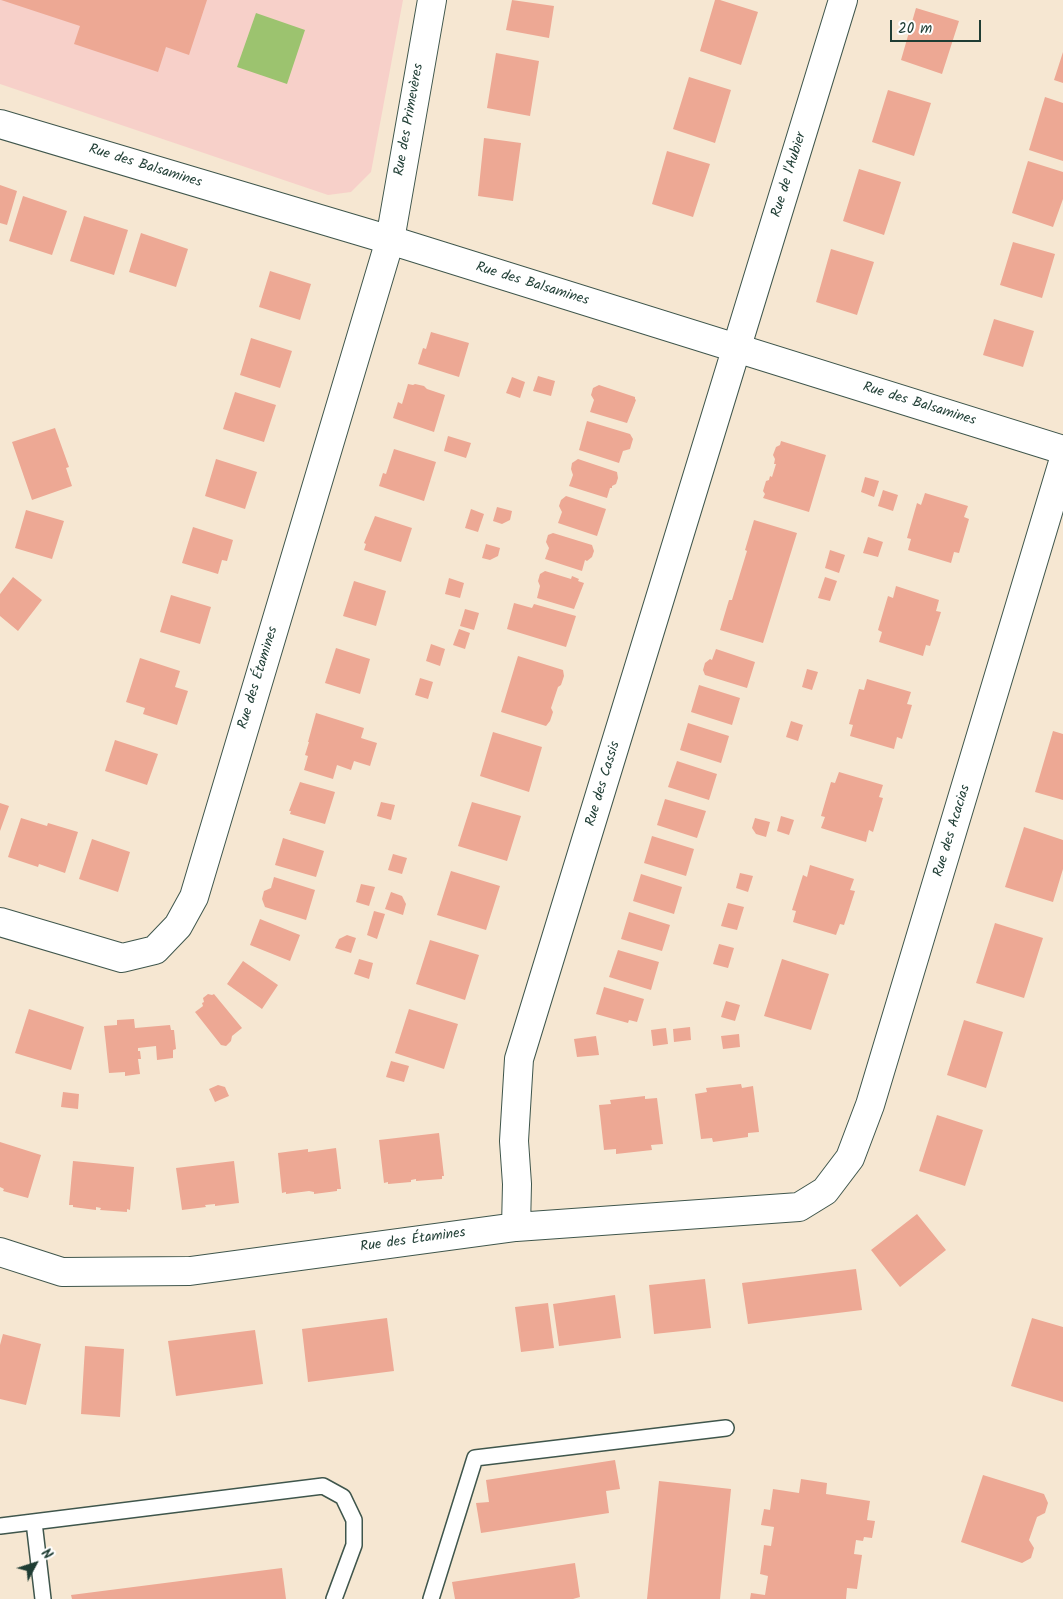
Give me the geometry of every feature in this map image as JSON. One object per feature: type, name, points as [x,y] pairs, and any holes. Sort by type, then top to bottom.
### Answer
[{"type":"street","name":"Rue des Primevères","points":[[390,240],[408,127],[432,0]]},
{"type":"street","name":"Rue de l'Aubier","points":[[737,349],[843,0]]},
{"type":"street","name":"Rue des Balsamines","points":[[0,124],[390,240],[1063,450]]},
{"type":"street","name":"Rue des Étamines","points":[[0,922],[122,958],[155,950],[178,926],[194,896],[390,240]]},
{"type":"street","name":"Rue des Cassis","points":[[516,1227],[517,1184],[514,1142],[520,1059],[737,349]]},
{"type":"street","name":"Rue des Acacias","points":[[825,1191],[850,1158],[870,1105],[1063,462]]},
{"type":"street","name":"Rue des Étamines","points":[[0,1252],[62,1272],[190,1271],[516,1227],[799,1207],[825,1191]]},
{"type":"lane","points":[[431,1599],[475,1458],[726,1428]]},
{"type":"lane","points":[[0,1526],[323,1486],[343,1496],[354,1520],[354,1545],[334,1599]]},
{"type":"lane","points":[[34,1522],[43,1599]]},
{"type":"shaded area","points":[[0,0],[403,0],[371,172],[351,192],[328,195],[0,84]]},
{"type":"green space","points":[[256,13],[305,30],[287,84],[237,67]]},
{"type":"building","points":[[1,0],[207,0],[189,55],[166,47],[158,72],[74,44],[80,26]]},
{"type":"building","points":[[512,0],[554,6],[549,38],[506,30]]},
{"type":"building","points":[[715,0],[758,12],[741,65],[700,51]]},
{"type":"building","points":[[916,8],[959,21],[942,74],[901,60]]},
{"type":"building","points":[[1063,52],[1063,83],[1054,80]]},
{"type":"building","points":[[496,53],[539,61],[530,116],[487,108]]},
{"type":"building","points":[[689,77],[731,90],[715,143],[673,129]]},
{"type":"building","points":[[888,90],[931,103],[914,156],[872,142]]},
{"type":"building","points":[[1045,97],[1063,103],[1063,161],[1029,150]]},
{"type":"building","points":[[484,138],[521,143],[513,201],[478,196]]},
{"type":"building","points":[[667,151],[710,164],[693,217],[652,204]]},
{"type":"building","points":[[1028,161],[1063,172],[1063,199],[1053,227],[1012,213]]},
{"type":"building","points":[[859,169],[901,182],[884,235],[843,221]]},
{"type":"building","points":[[0,185],[17,191],[7,225],[0,223]]},
{"type":"building","points":[[23,196],[67,211],[52,255],[9,241]]},
{"type":"building","points":[[84,216],[128,230],[114,275],[70,261]]},
{"type":"building","points":[[141,233],[188,249],[176,287],[129,272]]},
{"type":"building","points":[[1013,242],[1055,254],[1042,298],[1000,285]]},
{"type":"building","points":[[831,249],[874,262],[857,315],[816,302]]},
{"type":"building","points":[[270,271],[311,284],[300,320],[259,307]]},
{"type":"building","points":[[994,319],[1034,331],[1023,367],[983,355]]},
{"type":"building","points":[[431,332],[469,343],[459,377],[418,364],[423,348],[426,349]]},
{"type":"building","points":[[251,338],[292,351],[280,388],[240,375]]},
{"type":"building","points":[[538,376],[555,381],[551,396],[533,391]]},
{"type":"building","points":[[512,377],[525,382],[520,398],[506,393]]},
{"type":"building","points":[[408,384],[424,386],[427,389],[445,395],[434,432],[393,418],[398,402],[402,404]]},
{"type":"building","points":[[599,385],[635,397],[636,400],[627,423],[590,412],[594,400],[591,395],[593,388]]},
{"type":"building","points":[[235,392],[276,405],[264,442],[223,429]]},
{"type":"building","points":[[587,421],[630,434],[633,439],[630,449],[623,451],[619,463],[579,450]]},
{"type":"building","points":[[55,428],[69,467],[66,468],[72,486],[32,500],[12,442]]},
{"type":"building","points":[[448,436],[471,443],[466,458],[444,451]]},
{"type":"building","points":[[781,441],[826,455],[809,512],[763,498],[766,481],[769,480],[770,476],[772,477],[776,464],[774,464],[775,459],[773,455]]},
{"type":"building","points":[[394,449],[436,462],[424,501],[379,486],[383,473],[386,474]]},
{"type":"building","points":[[216,459],[257,472],[245,509],[205,496]]},
{"type":"building","points":[[578,459],[617,472],[616,484],[610,488],[607,498],[569,486],[573,475],[572,463]]},
{"type":"building","points":[[865,477],[879,481],[874,497],[861,492]]},
{"type":"building","points":[[883,490],[898,495],[893,511],[878,506]]},
{"type":"building","points":[[925,493],[968,506],[964,517],[969,519],[959,553],[954,552],[951,563],[908,550],[911,539],[907,538],[917,503],[921,505]]},
{"type":"building","points":[[566,496],[606,509],[597,536],[558,523],[562,512],[559,506],[561,500]]},
{"type":"building","points":[[497,507],[512,511],[510,520],[502,524],[493,521]]},
{"type":"building","points":[[471,509],[484,514],[478,532],[465,528]]},
{"type":"building","points":[[26,510],[64,521],[52,559],[15,548]]},
{"type":"building","points":[[375,516],[412,528],[401,562],[364,550],[366,544],[364,543]]},
{"type":"building","points":[[754,520],[797,533],[763,643],[720,630],[729,600],[732,600]]},
{"type":"building","points":[[193,527],[233,540],[227,561],[222,560],[218,574],[182,563]]},
{"type":"building","points":[[553,533],[592,545],[594,551],[592,557],[587,561],[585,560],[582,571],[545,559],[549,548],[546,542],[548,535]]},
{"type":"building","points":[[868,537],[883,542],[878,557],[863,553]]},
{"type":"building","points":[[486,544],[500,548],[498,556],[490,560],[482,558]]},
{"type":"building","points":[[830,550],[845,555],[839,573],[825,568]]},
{"type":"building","points":[[545,571],[571,579],[572,576],[584,583],[574,609],[537,598],[540,574]]},
{"type":"building","points":[[13,577],[42,600],[18,631],[0,616],[0,594]]},
{"type":"building","points":[[825,577],[837,581],[830,601],[818,598]]},
{"type":"building","points":[[449,578],[464,583],[460,598],[445,594]]},
{"type":"building","points":[[354,581],[386,591],[376,626],[343,616]]},
{"type":"building","points":[[896,586],[939,600],[936,611],[941,612],[930,646],[926,645],[923,656],[879,642],[882,632],[878,630],[888,596],[893,598]]},
{"type":"building","points":[[171,595],[211,607],[200,644],[160,632]]},
{"type":"building","points":[[514,603],[532,608],[534,604],[576,616],[566,647],[507,629]]},
{"type":"building","points":[[465,609],[479,613],[474,630],[460,626]]},
{"type":"building","points":[[459,629],[470,633],[465,649],[453,645]]},
{"type":"building","points":[[431,644],[445,649],[440,666],[426,661]]},
{"type":"building","points":[[336,648],[370,659],[360,694],[325,683]]},
{"type":"building","points":[[716,649],[755,662],[747,688],[705,675],[703,670],[705,663],[710,659],[712,660]]},
{"type":"building","points":[[518,656],[563,670],[564,676],[551,708],[553,712],[550,721],[546,726],[501,712]]},
{"type":"building","points":[[140,658],[180,671],[175,687],[188,691],[177,725],[143,714],[145,708],[126,702]]},
{"type":"building","points":[[807,669],[818,672],[812,690],[802,687]]},
{"type":"building","points":[[420,678],[433,682],[428,699],[415,695]]},
{"type":"building","points":[[867,679],[911,692],[907,704],[912,705],[902,739],[897,737],[894,749],[850,736],[853,725],[849,724],[859,689],[864,690]]},
{"type":"building","points":[[699,685],[740,698],[732,725],[691,712]]},
{"type":"building","points":[[316,713],[364,728],[361,738],[377,743],[370,766],[354,761],[351,770],[337,765],[333,779],[304,770],[308,756],[305,755]]},
{"type":"building","points":[[791,721],[803,725],[798,741],[786,737]]},
{"type":"building","points":[[688,723],[729,736],[721,763],[680,750]]},
{"type":"building","points":[[1053,731],[1063,734],[1063,800],[1035,792]]},
{"type":"building","points":[[493,732],[542,747],[529,792],[480,776]]},
{"type":"building","points":[[115,740],[158,754],[147,785],[105,771]]},
{"type":"building","points":[[677,761],[717,774],[709,800],[668,787]]},
{"type":"building","points":[[839,772],[883,785],[879,797],[883,798],[873,832],[869,830],[866,842],[821,828],[825,817],[821,816],[831,782],[835,783]]},
{"type":"building","points":[[300,782],[335,792],[325,824],[290,814],[291,811],[289,811]]},
{"type":"building","points":[[665,799],[706,811],[697,838],[657,825]]},
{"type":"building","points":[[381,802],[395,805],[391,820],[377,816]]},
{"type":"building","points":[[472,802],[521,816],[507,861],[458,846]]},
{"type":"building","points":[[0,803],[9,806],[0,831]]},
{"type":"building","points":[[781,816],[794,820],[789,835],[777,831]]},
{"type":"building","points":[[21,818],[47,826],[48,823],[78,832],[65,873],[39,864],[38,867],[8,857]]},
{"type":"building","points":[[755,818],[770,822],[766,837],[756,834],[752,828]]},
{"type":"building","points":[[1024,827],[1063,840],[1063,869],[1053,902],[1005,887]]},
{"type":"building","points":[[652,836],[694,849],[686,876],[644,863]]},
{"type":"building","points":[[283,838],[324,851],[316,877],[275,865]]},
{"type":"building","points":[[92,839],[130,852],[118,892],[79,879]]},
{"type":"building","points":[[393,854],[407,858],[402,874],[388,870]]},
{"type":"building","points":[[810,865],[854,879],[850,890],[855,891],[844,925],[840,924],[836,935],[793,922],[796,911],[792,910],[803,875],[807,877]]},
{"type":"building","points":[[451,871],[500,886],[486,930],[437,915]]},
{"type":"building","points":[[740,873],[753,876],[748,892],[736,888]]},
{"type":"building","points":[[641,874],[682,887],[674,914],[633,901]]},
{"type":"building","points":[[274,877],[315,890],[306,920],[265,907],[262,899],[264,891],[271,888]]},
{"type":"building","points":[[361,884],[375,887],[369,906],[356,902]]},
{"type":"building","points":[[391,892],[402,896],[406,904],[403,915],[385,909]]},
{"type":"building","points":[[728,903],[744,907],[737,930],[721,926]]},
{"type":"building","points":[[374,911],[385,914],[377,939],[367,935]]},
{"type":"building","points":[[629,912],[670,925],[662,951],[621,939]]},
{"type":"building","points":[[260,919],[300,935],[290,961],[250,945]]},
{"type":"building","points":[[995,923],[1043,938],[1024,998],[976,983]]},
{"type":"building","points":[[347,935],[356,938],[351,953],[335,948],[339,939]]},
{"type":"building","points":[[430,940],[479,955],[465,1000],[416,984]]},
{"type":"building","points":[[719,944],[734,948],[728,968],[713,964]]},
{"type":"building","points":[[618,950],[659,962],[651,990],[609,977]]},
{"type":"building","points":[[359,959],[373,963],[369,979],[354,974]]},
{"type":"building","points":[[782,959],[829,974],[811,1030],[764,1016]]},
{"type":"building","points":[[243,961],[278,985],[262,1009],[227,984]]},
{"type":"building","points":[[604,987],[644,999],[637,1022],[629,1020],[628,1023],[596,1014]]},
{"type":"building","points":[[208,994],[214,994],[242,1028],[232,1036],[231,1041],[226,1046],[221,1045],[195,1012],[203,1006],[203,998]]},
{"type":"building","points":[[726,1001],[740,1005],[735,1021],[721,1017]]},
{"type":"building","points":[[29,1009],[84,1027],[71,1070],[15,1053]]},
{"type":"building","points":[[409,1009],[458,1024],[444,1069],[395,1053]]},
{"type":"building","points":[[134,1019],[135,1028],[170,1025],[171,1030],[174,1030],[176,1049],[173,1050],[173,1058],[157,1060],[156,1046],[138,1048],[141,1059],[138,1059],[140,1074],[125,1076],[125,1072],[109,1073],[104,1026],[117,1025],[117,1020]]},
{"type":"building","points":[[964,1020],[1003,1032],[986,1088],[947,1075]]},
{"type":"building","points":[[690,1027],[691,1040],[674,1042],[673,1029]]},
{"type":"building","points":[[666,1028],[668,1044],[653,1046],[651,1030]]},
{"type":"building","points":[[739,1034],[740,1047],[723,1049],[721,1036]]},
{"type":"building","points":[[596,1036],[599,1055],[577,1057],[574,1039]]},
{"type":"building","points":[[391,1061],[409,1066],[404,1082],[386,1077]]},
{"type":"building","points":[[741,1084],[742,1088],[753,1086],[759,1132],[748,1133],[748,1137],[713,1142],[712,1138],[701,1139],[695,1094],[707,1092],[706,1088]]},
{"type":"building","points":[[218,1085],[225,1087],[229,1096],[215,1102],[209,1089]]},
{"type":"building","points":[[63,1092],[79,1094],[78,1109],[61,1107]]},
{"type":"building","points":[[645,1096],[645,1099],[657,1098],[663,1144],[651,1145],[652,1150],[616,1154],[616,1149],[604,1150],[599,1105],[611,1104],[610,1100]]},
{"type":"building","points":[[937,1115],[983,1130],[965,1186],[919,1171]]},
{"type":"building","points":[[439,1133],[444,1176],[442,1176],[442,1179],[416,1181],[416,1179],[411,1180],[411,1182],[384,1183],[379,1140]]},
{"type":"building","points":[[0,1142],[41,1155],[28,1198],[3,1191],[4,1189],[0,1187]]},
{"type":"building","points":[[336,1148],[341,1189],[314,1194],[314,1192],[309,1191],[282,1193],[278,1153],[308,1149],[308,1152]]},
{"type":"building","points":[[73,1161],[134,1167],[130,1210],[127,1209],[127,1212],[100,1210],[101,1208],[96,1207],[96,1210],[69,1205]]},
{"type":"building","points":[[234,1161],[239,1203],[215,1206],[215,1204],[205,1205],[206,1207],[182,1210],[176,1168]]},
{"type":"building","points":[[917,1214],[946,1250],[900,1287],[871,1250]]},
{"type":"building","points":[[856,1269],[862,1310],[748,1324],[742,1283]]},
{"type":"building","points":[[705,1279],[711,1328],[654,1334],[649,1285]]},
{"type":"building","points":[[615,1295],[621,1338],[559,1346],[553,1304]]},
{"type":"building","points":[[548,1303],[554,1348],[521,1352],[515,1307]]},
{"type":"building","points":[[387,1318],[394,1371],[308,1382],[302,1329]]},
{"type":"building","points":[[1032,1318],[1063,1327],[1063,1402],[1011,1386]]},
{"type":"building","points":[[255,1330],[263,1384],[176,1396],[168,1341]]},
{"type":"building","points":[[3,1334],[41,1344],[26,1405],[0,1399],[0,1345]]},
{"type":"building","points":[[85,1346],[124,1349],[120,1417],[81,1414]]},
{"type":"building","points":[[615,1460],[620,1489],[606,1491],[609,1513],[481,1533],[476,1503],[489,1502],[486,1480]]},
{"type":"building","points":[[983,1475],[1044,1494],[1048,1503],[1045,1513],[1037,1517],[1029,1540],[1034,1548],[1031,1558],[1022,1563],[961,1542]]},
{"type":"building","points":[[801,1479],[827,1483],[826,1494],[870,1501],[867,1520],[875,1521],[872,1538],[864,1537],[863,1541],[856,1540],[854,1554],[862,1555],[857,1589],[847,1588],[846,1599],[750,1599],[751,1593],[765,1595],[768,1576],[760,1574],[764,1545],[771,1546],[774,1527],[761,1525],[764,1509],[770,1510],[773,1489],[799,1493]]},
{"type":"building","points":[[659,1481],[731,1489],[720,1599],[647,1599]]},
{"type":"building","points":[[575,1563],[580,1597],[573,1599],[455,1599],[452,1582]]},
{"type":"building","points":[[282,1568],[286,1599],[72,1599],[71,1595]]}]
